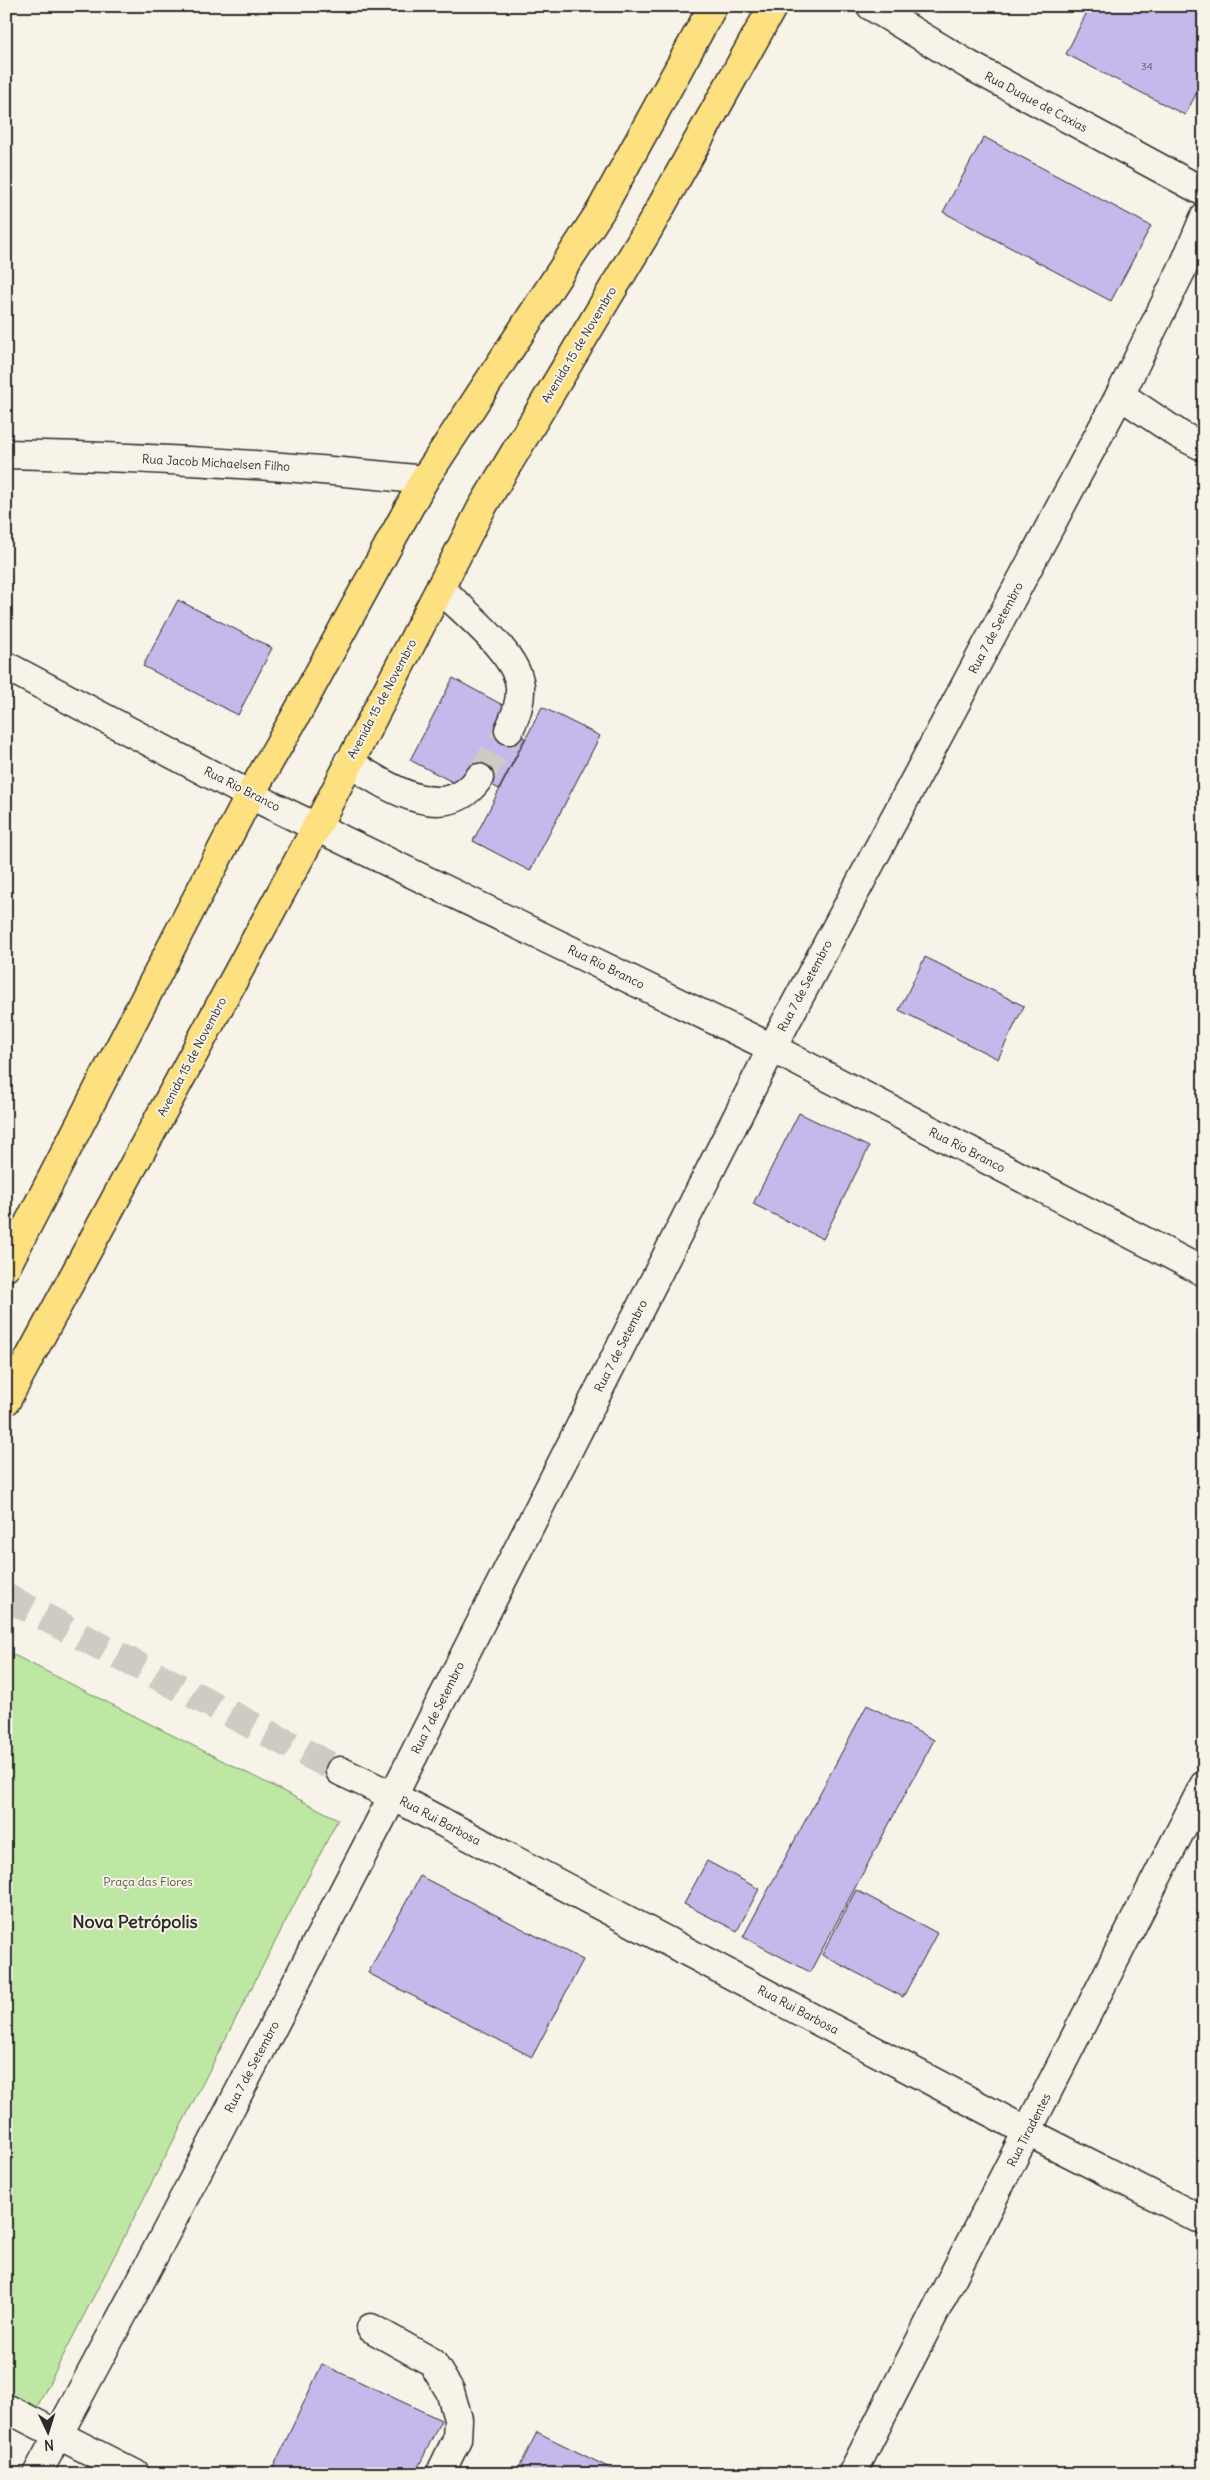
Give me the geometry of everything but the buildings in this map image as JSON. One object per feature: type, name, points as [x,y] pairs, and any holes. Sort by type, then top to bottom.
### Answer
[{"type":"main road","points":[[6,1267],[250,795],[424,480],[601,210],[713,6]]},
{"type":"main road","name":"Avenida 15 de Novembro","points":[[6,1401],[317,826],[348,762],[481,509],[648,230],[774,6]]},
{"type":"street","name":"Rua Duque de Caxias","points":[[872,6],[969,65],[1204,192]]},
{"type":"street","name":"Rua 7 de Setembro","points":[[37,2474],[138,2286],[393,1796],[772,1048],[1120,395],[1185,264],[1204,218]]},
{"type":"street","points":[[1120,395],[1180,435],[1204,447]]},
{"type":"street","name":"Rua Jacob Michaelsen Filho","points":[[6,454],[89,456],[275,467],[424,480]]},
{"type":"street","points":[[440,588],[500,648],[511,664],[520,684],[520,698],[518,711],[509,730]]},
{"type":"street","name":"Rua Rio Branco","points":[[6,666],[250,795],[772,1048],[1204,1272]]},
{"type":"street","points":[[348,762],[382,783],[410,796],[430,801],[445,801],[459,798],[472,788],[479,778]]},
{"type":"street","name":"Rua Rui Barbosa","points":[[340,1771],[393,1796],[1028,2132],[1204,2221]]},
{"type":"street","name":"Rua Tiradentes","points":[[852,2474],[1204,1785]]},
{"type":"street","points":[[371,2328],[432,2362],[450,2391],[458,2419],[457,2439],[440,2474]]},
{"type":"street","points":[[6,2408],[135,2474]]},
{"type":"green space","name":"Praça das Flores","points":[[6,1651],[338,1819],[35,2411],[6,2396]]},
{"type":"tunnel","points":[[479,778],[509,730]]},
{"type":"tunnel","points":[[6,1597],[340,1771]]},
{"type":"district","name":"Nova Petrópolis","points":[[135,1922]]}]
